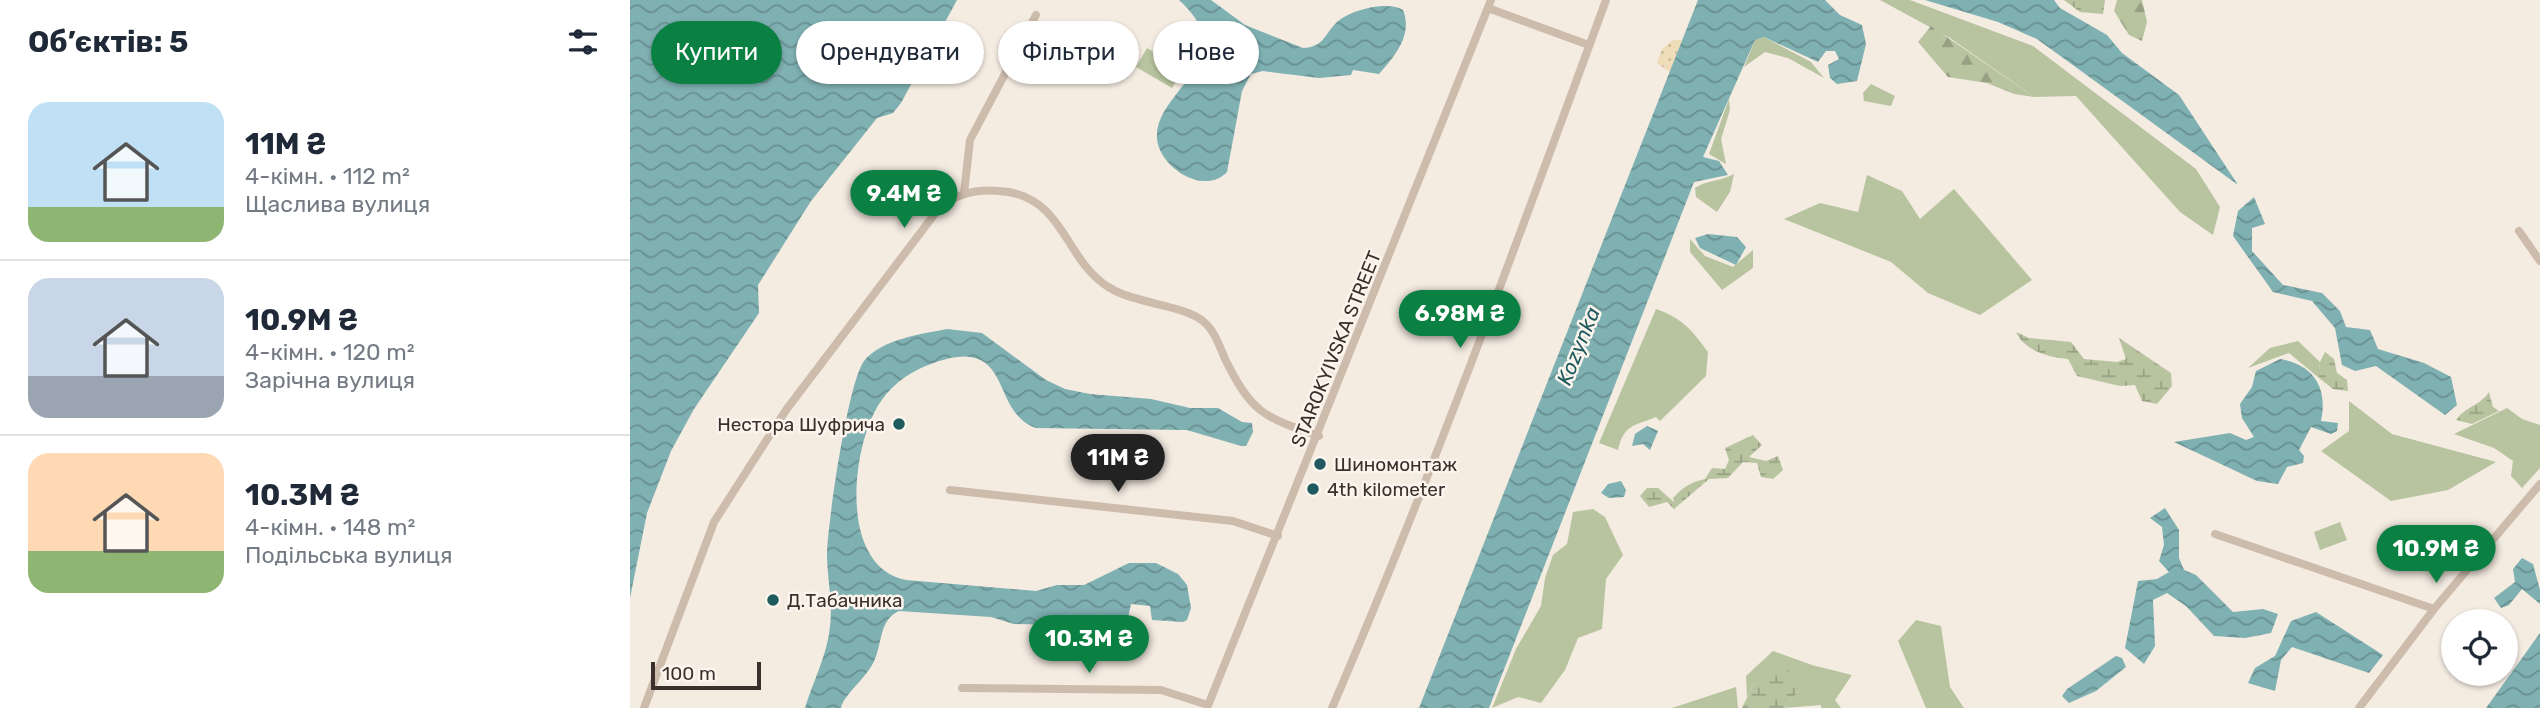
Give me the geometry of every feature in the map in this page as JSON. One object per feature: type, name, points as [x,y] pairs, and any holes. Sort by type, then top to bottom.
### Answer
[{"type":"street","points":[[1332,708],[1375,608],[1475,352],[1606,0]]},
{"type":"street","points":[[1489,4],[1586,44]]},
{"type":"street","name":"STAROKYIVSKA STREET","points":[[1208,707],[1319,436],[1489,4]]},
{"type":"street","points":[[964,193],[970,141],[1036,15]]},
{"type":"street","points":[[644,708],[714,522],[786,411],[845,331],[943,203],[964,193],[985,188],[1028,196],[1048,210],[1093,275],[1131,298],[1198,316],[1208,325],[1243,392],[1263,415],[1319,436]]},
{"type":"street","points":[[2519,231],[2540,261]]},
{"type":"street","points":[[2359,708],[2434,609],[2540,484]]},
{"type":"street","points":[[950,490],[1233,521],[1278,536]]},
{"type":"street","points":[[2216,534],[2434,609]]},
{"type":"street","points":[[962,688],[1161,690],[1208,707]]},
{"type":"green space","points":[[1880,0],[1910,0],[2033,46],[2196,169],[2220,207],[2213,235],[2180,212],[2076,96],[2034,97],[1950,38]]},
{"type":"green space","points":[[2064,0],[2105,0],[2103,14],[2080,12]]},
{"type":"green space","points":[[2117,0],[2142,0],[2147,22],[2142,41],[2129,35],[2114,11]]},
{"type":"green space","points":[[1931,26],[2034,97],[2014,94],[1987,83],[1948,77],[1918,42]]},
{"type":"green space","points":[[1764,37],[1811,62],[1824,78],[1788,58],[1765,52],[1744,67],[1755,40]]},
{"type":"green space","points":[[1147,48],[1153,52],[1153,77],[1139,69],[1139,62]]},
{"type":"green space","points":[[1871,84],[1895,96],[1891,106],[1864,101],[1863,93]]},
{"type":"green space","points":[[1729,99],[1730,110],[1721,139],[1726,164],[1709,154]]},
{"type":"green space","points":[[1734,174],[1730,192],[1717,212],[1696,197],[1695,188]]},
{"type":"green space","points":[[1867,175],[1902,191],[1920,219],[1954,189],[2032,280],[1980,315],[1928,293],[1891,262],[1784,219],[1820,203],[1858,212]]},
{"type":"green space","points":[[1690,239],[1705,256],[1733,267],[1753,250],[1753,268],[1722,290],[1690,252]]},
{"type":"green space","points":[[1656,309],[1680,321],[1708,352],[1706,376],[1660,421],[1656,417],[1631,427],[1623,435],[1618,450],[1599,443]]},
{"type":"green space","points":[[2016,332],[2029,338],[2071,342],[2084,359],[2117,362],[2126,359],[2119,338],[2171,373],[2172,386],[2157,404],[2142,401],[2135,385],[2120,386],[2077,376],[2068,359],[2038,352],[2025,344]]},
{"type":"green space","points":[[2298,341],[2320,362],[2319,378],[2289,353],[2248,368],[2270,348]]},
{"type":"green space","points":[[2325,352],[2334,359],[2337,373],[2347,380],[2348,391],[2333,389],[2319,378],[2320,362]]},
{"type":"green space","points":[[2489,392],[2493,407],[2499,411],[2472,424],[2456,420],[2481,400]]},
{"type":"green space","points":[[2349,401],[2392,434],[2496,462],[2448,490],[2391,501],[2321,451],[2349,431]]},
{"type":"green space","points":[[2507,408],[2522,419],[2540,425],[2540,468],[2522,488],[2511,476],[2513,461],[2494,448],[2454,434]]},
{"type":"green space","points":[[1753,435],[1762,445],[1749,457],[1766,461],[1778,456],[1783,470],[1773,479],[1761,477],[1757,463],[1743,462],[1728,478],[1709,479],[1674,509],[1667,502],[1649,507],[1640,496],[1647,488],[1658,488],[1674,502],[1673,498],[1680,491],[1691,483],[1705,479],[1712,468],[1725,469],[1729,460],[1725,448]]},
{"type":"green space","points":[[1593,509],[1605,517],[1623,555],[1606,579],[1602,629],[1578,638],[1565,670],[1541,703],[1518,697],[1492,708],[1516,649],[1541,606],[1545,578],[1553,555],[1567,544],[1573,512]]},
{"type":"green space","points":[[2340,522],[2347,540],[2320,550],[2314,532]]},
{"type":"green space","points":[[1916,620],[1941,626],[1950,687],[1964,708],[1926,708],[1898,641]]},
{"type":"green space","points":[[1773,651],[1852,675],[1835,700],[1841,708],[1821,708],[1821,705],[1784,708],[1804,685],[1755,681],[1747,697],[1746,676]]},
{"type":"green space","points":[[1787,669],[1804,685],[1784,708],[1742,708],[1755,681]]},
{"type":"green space","points":[[1736,687],[1738,708],[1672,708]]},
{"type":"sand","points":[[1673,40],[1682,40],[1670,72],[1657,63],[1662,49]]},
{"type":"water","points":[[630,0],[957,0],[946,21],[796,21],[796,84],[911,84],[893,113],[877,118],[811,201],[758,285],[759,313],[694,409],[671,451],[647,513],[630,598]]},
{"type":"water","points":[[1179,0],[1211,0],[1240,21],[1197,21]]},
{"type":"water","name":"Kozynka","points":[[1698,0],[1825,0],[1840,15],[1862,25],[1866,44],[1857,81],[1837,84],[1830,78],[1828,65],[1839,59],[1835,51],[1826,51],[1818,62],[1764,37],[1755,40],[1703,157],[1719,161],[1728,175],[1694,182],[1489,708],[1419,708]]},
{"type":"water","points":[[1925,0],[2054,0],[2060,8],[2107,35],[2122,53],[2179,95],[2238,185],[2037,39],[1998,22]]},
{"type":"water","points":[[1379,6],[1403,10],[1406,28],[1401,45],[1379,74],[1353,70],[1351,75],[1319,78],[1259,72],[1259,31],[1303,48],[1320,43],[1336,23],[1350,14]]},
{"type":"water","points":[[1184,84],[1246,84],[1242,91],[1227,172],[1218,179],[1196,180],[1174,169],[1166,160],[1157,139],[1160,121]]},
{"type":"water","points":[[2254,197],[2265,224],[2252,228],[2252,251],[2283,285],[2322,293],[2340,311],[2346,327],[2370,330],[2378,349],[2424,363],[2451,377],[2457,405],[2445,415],[2376,366],[2355,371],[2342,365],[2335,328],[2312,301],[2273,292],[2233,236],[2238,211]]},
{"type":"water","points":[[1708,234],[1737,237],[1746,247],[1736,265],[1700,248],[1695,238]]},
{"type":"water","points":[[947,329],[982,333],[1046,380],[1065,389],[1151,399],[1190,408],[1218,408],[1242,422],[1252,423],[1253,432],[1246,446],[1241,446],[1187,430],[1036,428],[1021,419],[986,364],[972,357],[950,358],[905,377],[887,393],[874,413],[860,457],[857,483],[861,534],[870,555],[885,571],[906,580],[1036,591],[1057,585],[1084,585],[1129,563],[1156,563],[1178,574],[1187,585],[1191,608],[1187,620],[1152,620],[1150,606],[1131,604],[1128,618],[1097,631],[1064,625],[1014,624],[991,617],[899,611],[888,619],[872,666],[841,708],[805,708],[823,658],[830,627],[828,537],[840,453],[858,374],[864,361],[881,347],[902,339]]},
{"type":"water","points":[[2280,359],[2292,362],[2310,373],[2320,388],[2323,409],[2321,421],[2338,423],[2337,431],[2331,434],[2311,427],[2299,450],[2304,456],[2303,463],[2287,467],[2278,484],[2257,481],[2174,442],[2230,433],[2246,440],[2254,437],[2242,418],[2240,404],[2252,387],[2256,371]]},
{"type":"water","points":[[1647,426],[1658,431],[1650,450],[1643,444],[1632,446],[1635,434]]},
{"type":"water","points":[[1621,481],[1626,490],[1624,497],[1609,498],[1601,493],[1608,484]]},
{"type":"water","points":[[2165,508],[2179,530],[2179,558],[2184,570],[2196,575],[2233,612],[2263,609],[2278,614],[2271,633],[2245,638],[2214,636],[2186,606],[2167,593],[2153,600],[2155,646],[2144,664],[2125,648],[2138,581],[2157,579],[2169,572],[2159,561],[2164,545],[2162,527],[2150,518]]},
{"type":"water","points":[[2522,558],[2533,564],[2540,590],[2540,604],[2522,589],[2509,605],[2501,608],[2494,598],[2515,582],[2513,569]]},
{"type":"water","points":[[2316,612],[2383,655],[2369,673],[2292,647],[2281,660],[2275,691],[2248,683],[2255,668],[2275,656],[2291,621]]},
{"type":"water","points":[[2540,633],[2540,708],[2486,708],[2502,686],[2518,686],[2518,664]]},
{"type":"water","points":[[2116,656],[2122,658],[2126,667],[2096,691],[2069,703],[2062,696],[2067,689]]},
{"type":"place","name":"Нестора Шуфрича","points":[[899,424]]},
{"type":"place","name":"Шиномонтаж","points":[[1320,464]]},
{"type":"place","name":"4th kilometer","points":[[1313,489]]},
{"type":"place","name":"Д.Табачника","points":[[773,600]]}]
